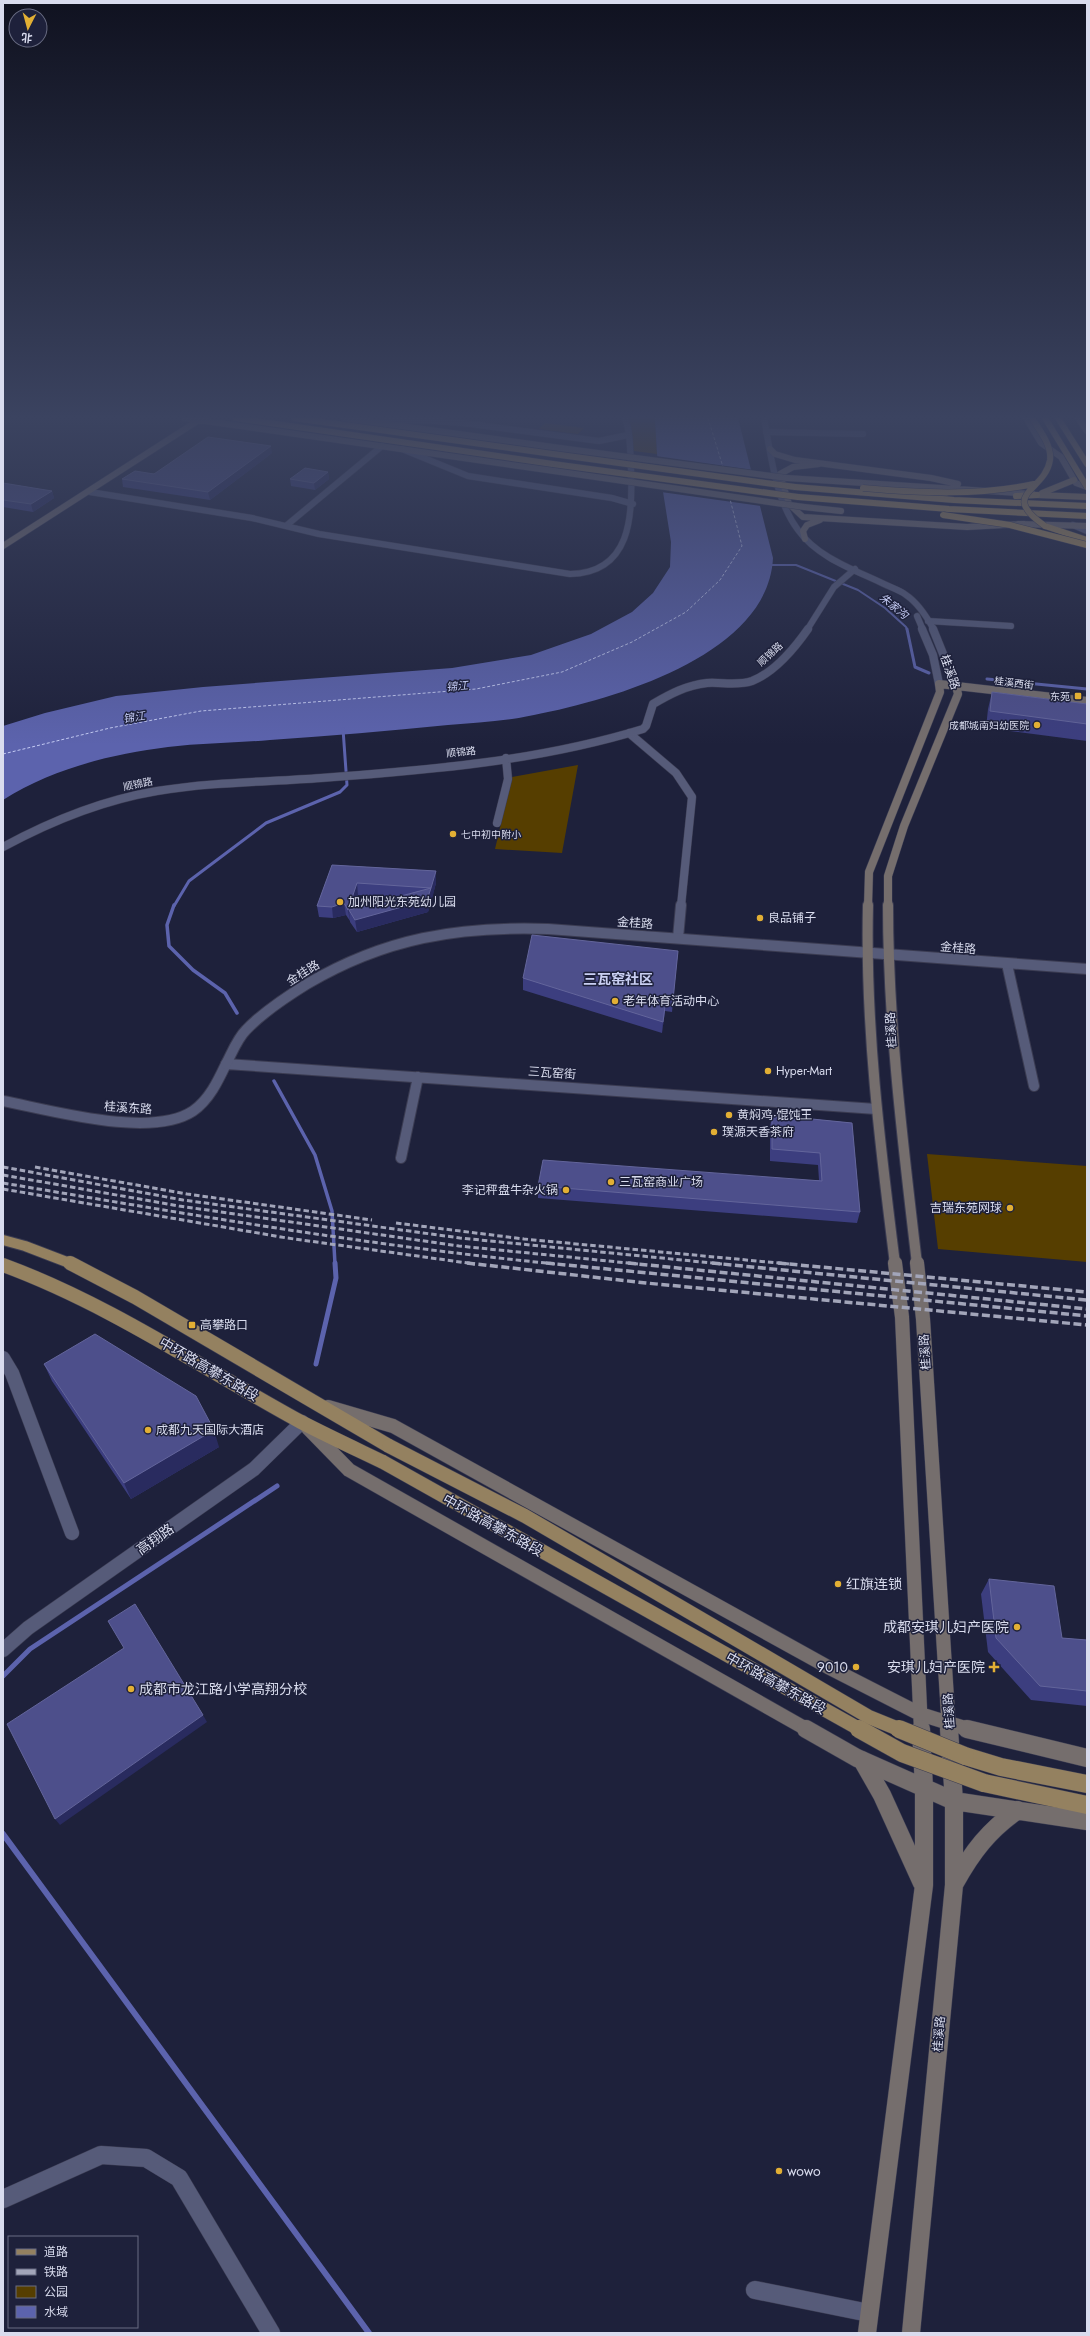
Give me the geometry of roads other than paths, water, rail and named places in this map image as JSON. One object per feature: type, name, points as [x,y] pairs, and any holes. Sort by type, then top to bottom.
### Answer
[{"type":"highway","points":[[1018,527],[1087,545]]},
{"type":"highway","points":[[1048,527],[1087,540]]},
{"type":"main road","points":[[3,546],[34,527]]},
{"type":"main road","points":[[805,539],[803,531],[806,527]]},
{"type":"main road","name":"桂溪西街","points":[[939,688],[1087,701]]},
{"type":"main road","name":"桂溪路","points":[[867,2333],[924,1885],[924,1788],[902,1317],[876,1109],[867,953],[869,872],[939,688]]},
{"type":"main road","name":"桂溪西街","points":[[957,690],[1087,709]]},
{"type":"main road","name":"桂溪路","points":[[911,2333],[954,1885],[954,1801],[922,1319],[893,1054],[888,954],[888,876],[904,826],[957,690]]},
{"type":"main road","name":"中环路高攀东路段","points":[[3,1240],[49,1255],[114,1286],[320,1404],[389,1446],[525,1516],[869,1717],[965,1756],[1001,1767],[1087,1784]]},
{"type":"main road","name":"中环路高攀东路段","points":[[3,1265],[33,1276],[99,1306],[302,1422],[383,1462],[902,1753],[984,1783],[1087,1805]]},
{"type":"main road","points":[[320,1404],[393,1426],[828,1667],[920,1714],[950,1725],[1087,1758]]},
{"type":"main road","points":[[302,1422],[349,1470],[862,1760],[954,1801],[1087,1821]]},
{"type":"main road","points":[[862,1760],[882,1795],[924,1885]]},
{"type":"main road","points":[[954,1885],[974,1847],[998,1822],[1018,1810]]},
{"type":"street","points":[[294,527],[319,534],[570,574],[588,574],[600,570],[622,546],[629,533],[630,527]]},
{"type":"street","name":"桂溪路","points":[[790,527],[793,534],[800,543],[818,557],[852,570],[907,595],[920,608],[928,621],[947,661],[957,690]]},
{"type":"street","name":"桂溪路","points":[[795,527],[805,539],[822,553],[904,600],[914,611],[922,623],[939,688]]},
{"type":"street","points":[[1077,527],[1087,532]]},
{"type":"street","name":"顺锦路","points":[[3,848],[24,835],[58,820],[136,796],[193,787],[344,776],[506,758],[585,746],[629,733],[646,726],[653,704],[693,685],[711,683],[737,684],[760,677],[786,657],[811,625],[838,583],[852,570]]},
{"type":"street","points":[[928,621],[1011,626]]},
{"type":"street","points":[[629,733],[676,773],[692,796],[678,938]]},
{"type":"street","points":[[497,823],[508,779],[506,758]]},
{"type":"street","name":"金桂路","points":[[226,1064],[246,1031],[283,1000],[317,977],[376,949],[432,934],[503,926],[1087,969]]},
{"type":"street","points":[[1007,964],[1034,1086]]},
{"type":"street","name":"三瓦窑街","points":[[226,1064],[876,1109]]},
{"type":"street","name":"桂溪东路","points":[[3,1101],[100,1119],[156,1123],[186,1115],[212,1092],[226,1064]]},
{"type":"street","points":[[401,1158],[418,1077]]},
{"type":"street","points":[[3,1358],[12,1373],[72,1533]]},
{"type":"street","name":"高翔路","points":[[3,1650],[28,1628],[254,1468],[302,1422]]},
{"type":"street","points":[[3,2199],[101,2155],[146,2158],[179,2178],[272,2333]]},
{"type":"street","points":[[755,2290],[869,2313]]},
{"type":"water","name":"锦江","points":[[669,527],[765,527],[773,558],[764,594],[742,625],[710,651],[672,672],[630,689],[587,702],[512,719],[147,750],[82,764],[41,780],[3,800],[3,726],[45,713],[116,696],[203,687],[452,668],[531,655],[591,634],[632,612],[653,593],[670,567],[671,542]]},
{"type":"waterway","name":"朱家沟","points":[[768,565],[796,565],[858,590],[885,608],[906,627],[907,630]]},
{"type":"waterway","name":"朱家沟","points":[[907,629],[915,667],[929,673]]},
{"type":"waterway","name":"朱家沟","points":[[987,679],[1087,689]]},
{"type":"waterway","points":[[174,906],[189,881],[266,823],[340,792],[347,785],[343,729]]},
{"type":"waterway","points":[[174,905],[167,925],[169,946],[193,970],[225,993],[237,1013]]},
{"type":"waterway","points":[[274,1081],[315,1155],[332,1211],[335,1264]]},
{"type":"waterway","points":[[316,1364],[336,1278],[335,1263]]},
{"type":"waterway","points":[[3,1676],[30,1649],[277,1486]]},
{"type":"waterway","points":[[3,1834],[369,2333]]},
{"type":"railway","points":[[3,1167],[183,1200],[460,1238],[722,1264]]},
{"type":"railway","points":[[35,1167],[187,1194],[372,1220]]},
{"type":"railway","points":[[3,1175],[179,1206],[459,1246],[638,1264]]},
{"type":"railway","points":[[3,1183],[210,1218],[348,1239],[486,1257],[546,1263]]},
{"type":"railway","points":[[3,1189],[287,1238],[471,1263]]},
{"type":"railway","points":[[396,1223],[524,1239],[789,1264]]},
{"type":"railway","points":[[467,1263],[471,1263]]},
{"type":"railway","points":[[471,1263],[646,1283],[1087,1325]]},
{"type":"railway","points":[[471,1263],[475,1264]]},
{"type":"railway","points":[[546,1263],[1087,1316]]},
{"type":"railway","points":[[546,1263],[556,1264]]},
{"type":"railway","points":[[628,1263],[1087,1309]]},
{"type":"railway","points":[[712,1263],[1087,1300]]},
{"type":"railway","points":[[778,1263],[1087,1292]]},
{"type":"place","name":"东苑","points":[[1078,696]]},
{"type":"place","name":"成都城南妇幼医院","points":[[1037,725]]},
{"type":"place","name":"七中初中附小","points":[[453,834]]},
{"type":"place","name":"加州阳光东苑幼儿园","points":[[340,902]]},
{"type":"place","name":"良品铺子","points":[[760,918]]},
{"type":"place","name":"老年体育活动中心","points":[[615,1001]]},
{"type":"place","name":"Hyper-Mart","points":[[768,1071]]},
{"type":"place","name":"黄焖鸡·馄饨王","points":[[729,1115]]},
{"type":"place","name":"璞源天香茶府","points":[[714,1132]]},
{"type":"place","name":"三瓦窑商业广场","points":[[611,1182]]},
{"type":"place","name":"李记秤盘牛杂火锅","points":[[566,1190]]},
{"type":"place","name":"吉瑞东苑网球","points":[[1010,1208]]},
{"type":"place","name":"高攀路口","points":[[192,1325]]},
{"type":"place","name":"成都九天国际大酒店","points":[[148,1430]]},
{"type":"place","name":"红旗连锁","points":[[838,1584]]},
{"type":"place","name":"成都安琪儿妇产医院","points":[[1017,1627]]},
{"type":"place","name":"9010","points":[[856,1667]]},
{"type":"place","name":"安琪儿妇产医院","points":[[994,1667]]},
{"type":"place","name":"成都市龙江路小学高翔分校","points":[[131,1689]]},
{"type":"place","name":"wowo","points":[[779,2171]]},
{"type":"district","name":"三瓦窑社区","points":[[618,979]]}]
